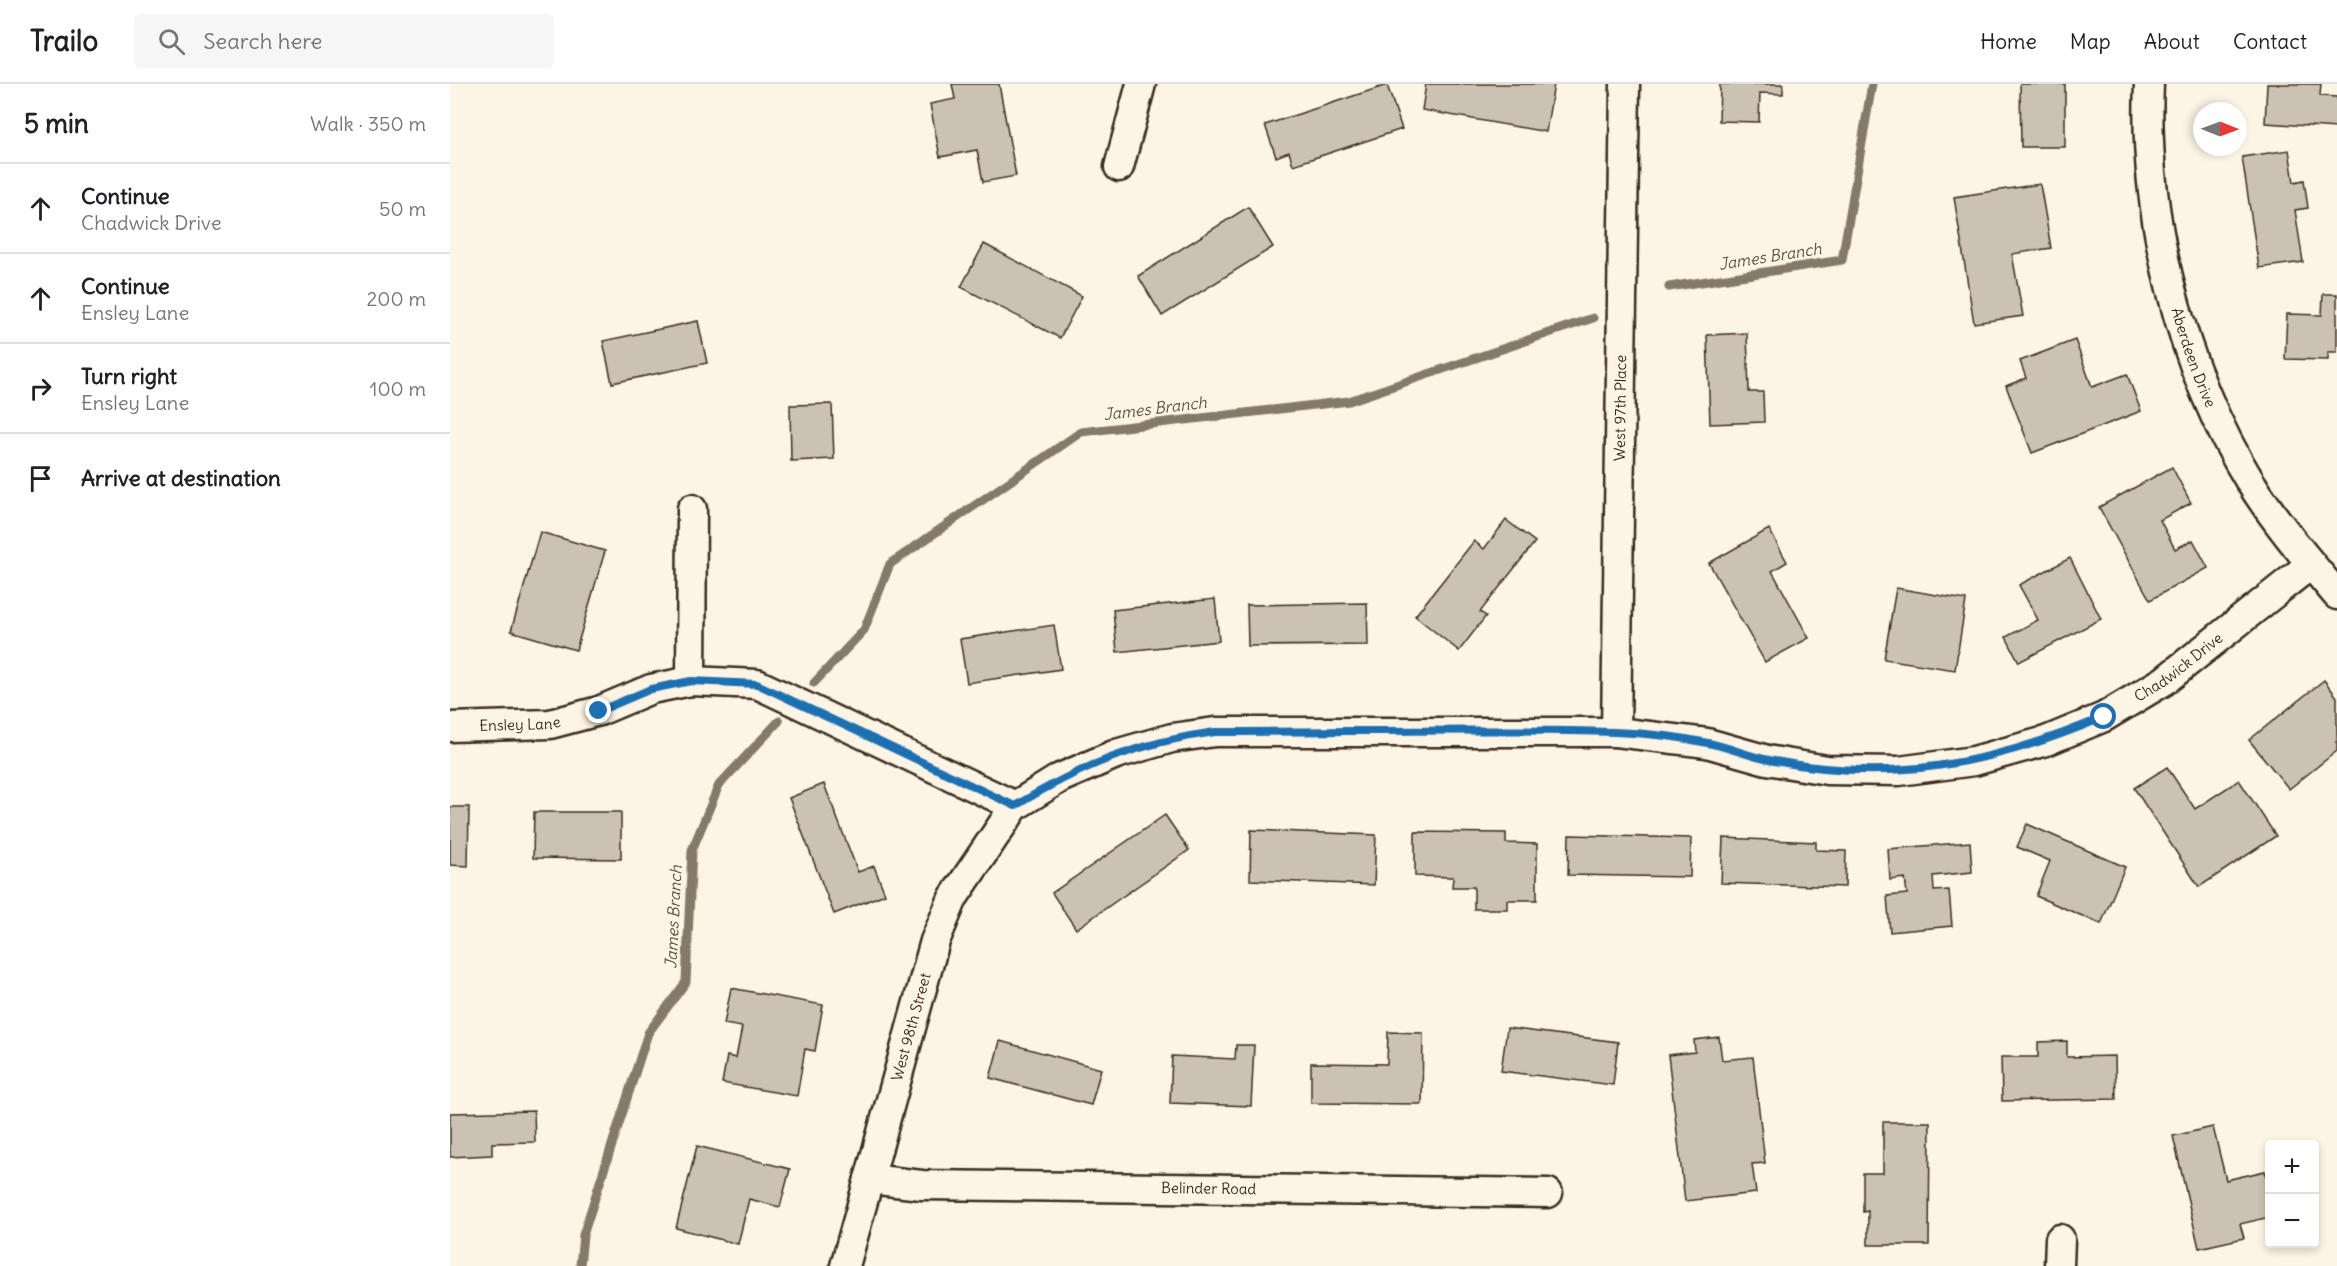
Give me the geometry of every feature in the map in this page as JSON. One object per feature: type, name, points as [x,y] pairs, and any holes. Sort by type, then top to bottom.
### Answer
[{"type":"street","points":[[1119,167],[1141,84]]},
{"type":"street","name":"West 97th Place","points":[[1616,732],[1625,84]]},
{"type":"street","name":"Aberdeen Drive","points":[[2149,84],[2148,113],[2153,191],[2165,267],[2190,352],[2225,436],[2251,483],[2275,519],[2337,595]]},
{"type":"street","points":[[691,681],[692,509]]},
{"type":"street","name":"Chadwick Drive","points":[[1616,732],[1707,743],[1767,760],[1827,770],[1889,771],[1974,761],[2046,741],[2104,717],[2164,681],[2311,564]]},
{"type":"street","name":"Ensley Lane","points":[[450,727],[550,724],[599,711],[651,689],[691,681],[757,684],[1015,806]]},
{"type":"street","points":[[1015,806],[1060,778],[1116,754],[1172,738],[1215,732],[1616,732]]},
{"type":"street","name":"West 98th Street","points":[[845,1266],[935,941],[953,898],[1015,806]]},
{"type":"street","name":"Belinder Road","points":[[869,1179],[922,1185],[1548,1193]]},
{"type":"building","points":[[952,84],[999,84],[1016,176],[983,182],[977,150],[940,157],[930,104],[955,99]]},
{"type":"building","points":[[1426,84],[1554,84],[1546,132],[1422,110]]},
{"type":"building","points":[[1720,84],[1783,84],[1783,94],[1760,93],[1759,122],[1719,121]]},
{"type":"building","points":[[2020,84],[2065,84],[2065,147],[2021,147]]},
{"type":"building","points":[[2267,84],[2321,84],[2320,96],[2337,97],[2337,128],[2265,123]]},
{"type":"building","points":[[1387,85],[1402,129],[1293,165],[1289,152],[1276,157],[1265,125]]},
{"type":"building","points":[[2289,150],[2294,182],[2304,180],[2308,208],[2295,210],[2303,262],[2259,268],[2242,157]]},
{"type":"building","points":[[2040,184],[2051,248],[2012,254],[2023,316],[1974,323],[1954,197]]},
{"type":"building","points":[[1248,207],[1273,247],[1162,316],[1138,276]]},
{"type":"building","points":[[984,244],[1082,296],[1060,338],[961,287]]},
{"type":"building","points":[[2323,294],[2337,294],[2337,352],[2328,352],[2328,360],[2285,359],[2287,314],[2322,315]]},
{"type":"building","points":[[698,321],[707,363],[612,383],[603,341]]},
{"type":"building","points":[[1747,333],[1749,392],[1763,392],[1764,422],[1710,424],[1707,335]]},
{"type":"building","points":[[2075,340],[2092,387],[2127,374],[2141,411],[2032,453],[2006,386],[2026,378],[2020,361]]},
{"type":"building","points":[[832,404],[834,459],[791,461],[790,405]]},
{"type":"building","points":[[2172,467],[2191,503],[2160,520],[2175,549],[2193,540],[2208,568],[2150,600],[2099,507]]},
{"type":"building","points":[[1506,520],[1535,542],[1480,612],[1486,616],[1459,651],[1415,616],[1474,541],[1484,549]]},
{"type":"building","points":[[1769,529],[1787,562],[1772,571],[1809,638],[1765,662],[1709,563]]},
{"type":"building","points":[[540,532],[605,551],[576,650],[511,631]]},
{"type":"building","points":[[2070,558],[2101,619],[2019,662],[2006,637],[2038,620],[2019,585]]},
{"type":"building","points":[[1896,588],[1966,600],[1955,670],[1884,659]]},
{"type":"building","points":[[1215,599],[1219,641],[1117,652],[1113,610]]},
{"type":"building","points":[[1367,603],[1368,645],[1248,646],[1247,605]]},
{"type":"building","points":[[1054,625],[1061,669],[967,683],[960,639]]},
{"type":"building","points":[[2324,680],[2337,697],[2337,751],[2289,789],[2249,740]]},
{"type":"building","points":[[2167,767],[2195,809],[2239,780],[2276,836],[2199,887],[2134,788]]},
{"type":"building","points":[[824,784],[858,872],[874,866],[885,894],[834,914],[789,798]]},
{"type":"building","points":[[450,807],[469,807],[468,866],[450,865]]},
{"type":"building","points":[[534,812],[621,812],[621,859],[533,858]]},
{"type":"building","points":[[1165,815],[1189,850],[1076,929],[1052,893]]},
{"type":"building","points":[[2027,824],[2125,867],[2101,924],[2036,896],[2050,861],[2017,847]]},
{"type":"building","points":[[1251,830],[1376,835],[1374,885],[1250,880]]},
{"type":"building","points":[[1415,832],[1506,833],[1506,843],[1537,844],[1537,900],[1507,900],[1507,909],[1474,909],[1474,887],[1452,887],[1453,877],[1415,876]]},
{"type":"building","points":[[1569,835],[1691,838],[1690,877],[1568,875]]},
{"type":"building","points":[[1723,838],[1816,842],[1816,850],[1846,851],[1845,887],[1721,883]]},
{"type":"building","points":[[1970,842],[1972,872],[1933,876],[1934,891],[1949,890],[1952,926],[1890,932],[1887,896],[1907,894],[1905,878],[1890,880],[1888,849]]},
{"type":"building","points":[[731,988],[823,1005],[815,1051],[805,1049],[797,1096],[722,1083],[727,1056],[736,1058],[742,1027],[724,1024]]},
{"type":"building","points":[[1507,1028],[1618,1042],[1613,1085],[1501,1071]]},
{"type":"building","points":[[1388,1032],[1423,1033],[1422,1104],[1311,1103],[1311,1063],[1387,1064]]},
{"type":"building","points":[[1719,1037],[1722,1060],[1753,1057],[1765,1163],[1752,1164],[1756,1193],[1685,1201],[1668,1055],[1695,1052],[1694,1040]]},
{"type":"building","points":[[1000,1041],[1101,1069],[1091,1105],[990,1078]]},
{"type":"building","points":[[2067,1041],[2067,1057],[2115,1056],[2116,1099],[2002,1101],[2001,1057],[2038,1057],[2038,1042]]},
{"type":"building","points":[[1236,1045],[1254,1045],[1251,1106],[1170,1103],[1172,1056],[1235,1059]]},
{"type":"building","points":[[534,1111],[535,1142],[492,1143],[492,1155],[450,1157],[450,1113]]},
{"type":"building","points":[[1883,1122],[1930,1122],[1929,1245],[1868,1245],[1868,1211],[1863,1212],[1863,1173],[1883,1173]]},
{"type":"building","points":[[2213,1127],[2226,1180],[2265,1171],[2265,1218],[2240,1224],[2244,1238],[2199,1248],[2173,1136]]},
{"type":"building","points":[[697,1146],[790,1169],[780,1207],[749,1199],[738,1244],[676,1228]]},
{"type":"waterway","name":"James Branch","points":[[1669,287],[1842,260],[1872,84]]},
{"type":"waterway","name":"James Branch","points":[[814,683],[864,630],[890,564],[1081,432],[1349,401],[1593,318]]},
{"type":"waterway","name":"James Branch","points":[[580,1266],[583,1235],[648,1033],[686,982],[692,850],[719,785],[779,721]]},
{"type":"route","points":[[599,711],[651,689],[691,681],[757,684],[1015,806],[1060,778],[1116,754],[1172,738],[1215,732],[1616,732],[1707,743],[1767,760],[1827,770],[1899,771],[1974,761],[2046,741],[2104,717]]}]
